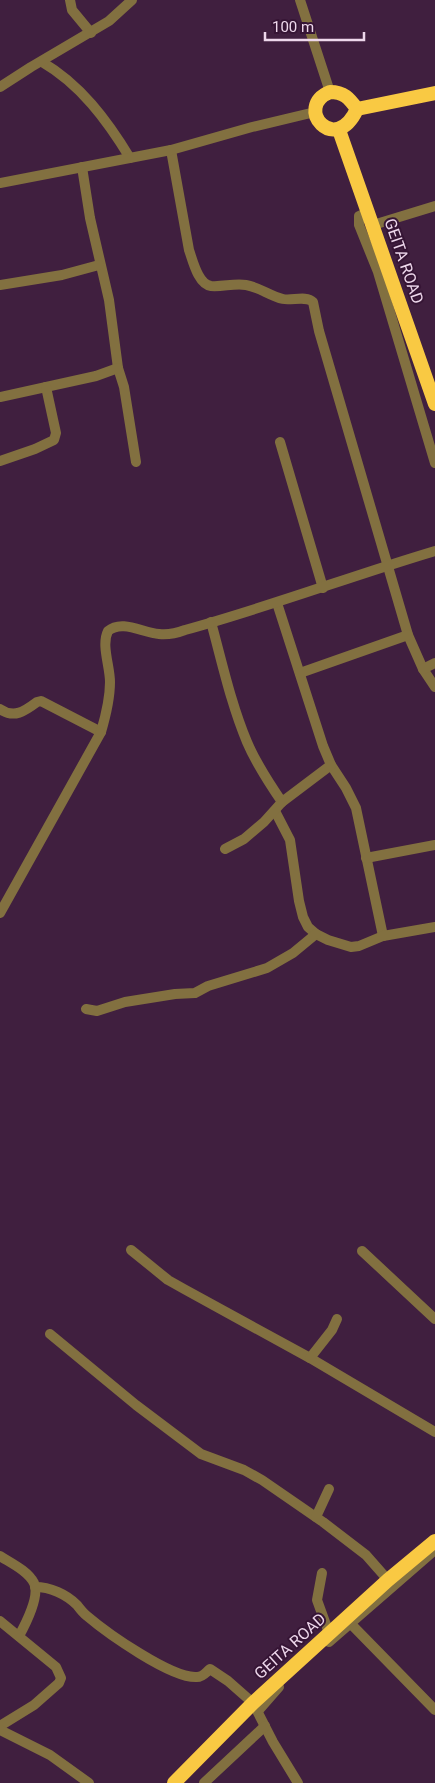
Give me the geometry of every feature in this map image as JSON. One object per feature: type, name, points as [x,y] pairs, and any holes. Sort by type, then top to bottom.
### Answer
[{"type":"highway","points":[[357,109],[344,94],[330,92],[319,99],[315,112],[320,124],[326,128],[339,130],[348,125],[357,109],[435,93]]},
{"type":"highway","name":"GEITA ROAD","points":[[339,130],[435,404]]},
{"type":"highway","name":"GEITA ROAD","points":[[174,1783],[329,1634],[388,1580],[435,1541]]},
{"type":"street","points":[[70,0],[72,10],[91,33]]},
{"type":"street","points":[[0,88],[91,33],[120,13],[132,0]]},
{"type":"street","points":[[300,0],[330,92]]},
{"type":"street","points":[[42,62],[60,74],[84,95],[102,115],[130,158]]},
{"type":"street","points":[[0,183],[171,150],[252,127],[315,112]]},
{"type":"street","points":[[171,150],[189,250],[194,266],[203,281],[211,286],[249,285],[283,299],[308,299],[313,302],[319,331],[408,635],[423,670],[435,687]]},
{"type":"street","points":[[82,167],[99,265],[109,300],[118,368],[124,387],[136,462]]},
{"type":"street","points":[[435,206],[370,218],[359,216],[359,226],[378,272],[435,463]]},
{"type":"street","points":[[0,285],[62,275],[99,265]]},
{"type":"street","points":[[0,397],[96,376],[118,368]]},
{"type":"street","points":[[0,462],[54,440],[56,433],[46,387]]},
{"type":"street","points":[[280,442],[323,588]]},
{"type":"street","points":[[0,913],[100,732],[107,714],[110,691],[105,640],[108,631],[120,626],[162,634],[183,631],[277,603],[387,565],[435,551]]},
{"type":"street","points":[[277,603],[316,727],[331,765],[356,808],[383,936]]},
{"type":"street","points":[[211,622],[225,675],[246,741],[263,773],[282,802]]},
{"type":"street","points":[[300,673],[408,635]]},
{"type":"street","points":[[423,670],[435,663]]},
{"type":"street","points":[[0,709],[8,714],[18,714],[41,701],[100,732]]},
{"type":"street","points":[[225,849],[244,839],[275,811],[282,802],[331,765]]},
{"type":"street","points":[[275,811],[290,840],[303,917],[308,927],[316,934],[351,947],[359,946],[383,936],[435,927]]},
{"type":"street","points":[[366,858],[435,845]]},
{"type":"street","points":[[86,1009],[97,1010],[125,1002],[175,994],[195,993],[208,986],[259,971],[275,964],[293,953],[316,934]]},
{"type":"street","points":[[131,1250],[168,1280],[310,1358],[435,1432]]},
{"type":"street","points":[[362,1251],[435,1318]]},
{"type":"street","points":[[310,1358],[332,1330],[337,1320]]},
{"type":"street","points":[[50,1334],[136,1405],[201,1454],[250,1473],[316,1517],[360,1550],[388,1580]]},
{"type":"street","points":[[316,1517],[329,1489]]},
{"type":"street","points":[[256,1706],[435,1550]]},
{"type":"street","points":[[0,1556],[26,1574],[35,1587],[32,1605],[19,1636]]},
{"type":"street","points":[[322,1573],[317,1600],[329,1634]]},
{"type":"street","points":[[35,1587],[49,1588],[70,1600],[84,1614],[107,1631],[161,1666],[197,1677],[202,1676],[208,1670],[212,1670],[236,1687],[256,1706],[265,1726],[298,1783]]},
{"type":"street","points":[[0,1621],[56,1667],[61,1680],[34,1705],[0,1726]]},
{"type":"street","points":[[351,1624],[435,1710]]},
{"type":"street","points":[[204,1783],[265,1726]]},
{"type":"street","points":[[0,1730],[50,1755],[90,1783]]}]
